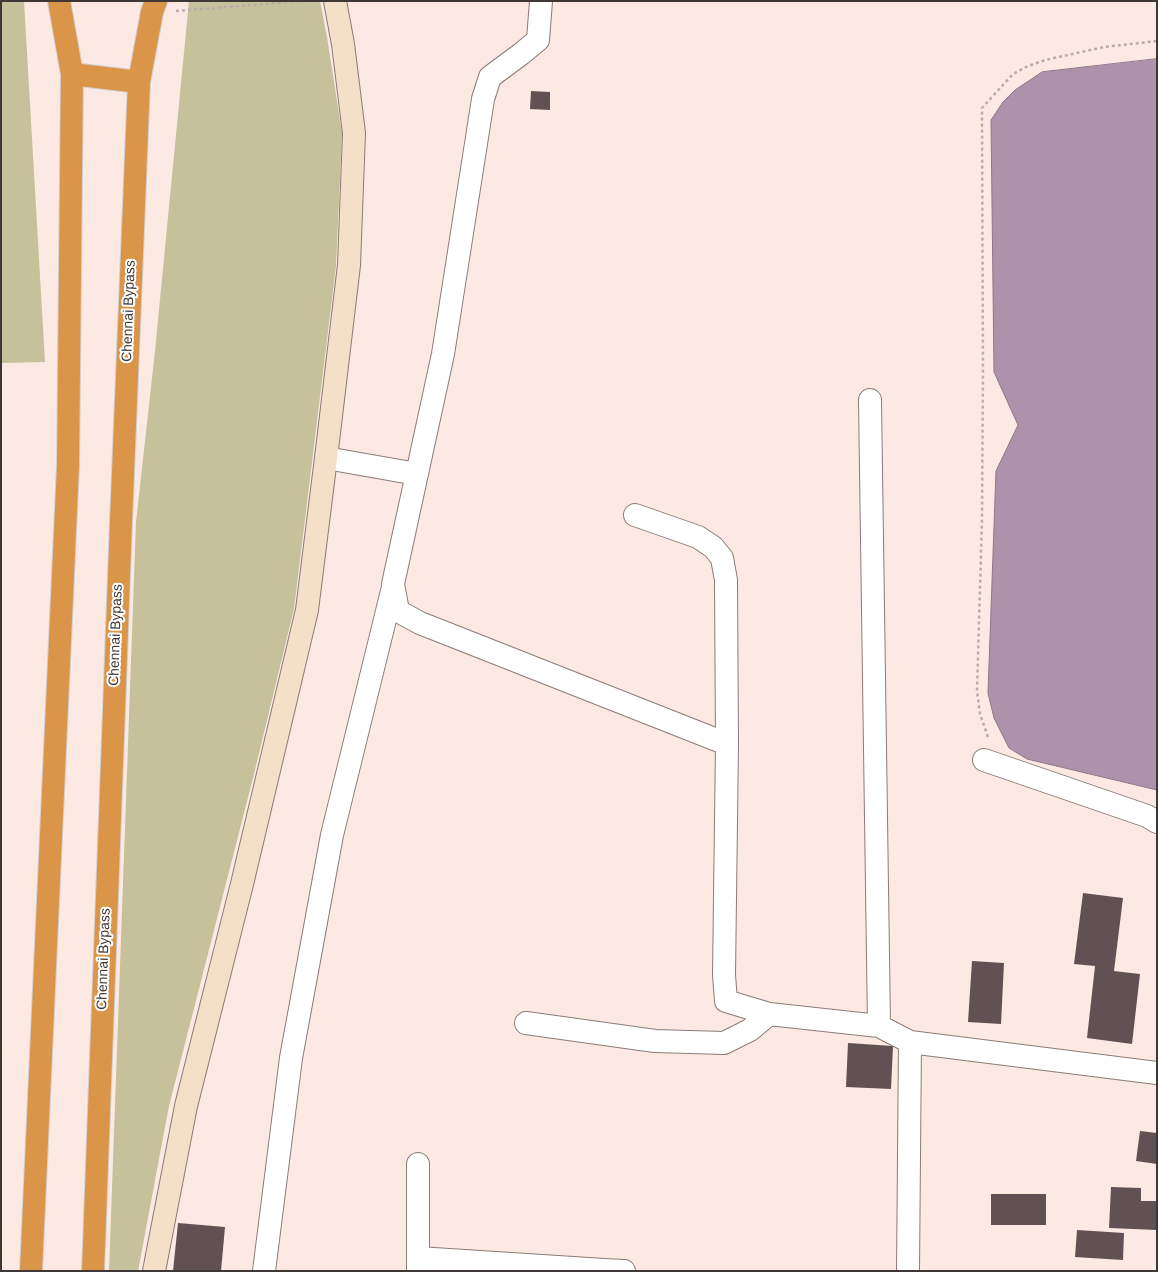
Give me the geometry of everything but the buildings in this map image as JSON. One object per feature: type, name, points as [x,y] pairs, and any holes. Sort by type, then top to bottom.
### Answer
[{"type":"highway","points":[[32,1265],[68,466],[72,74],[59,1]]},
{"type":"highway","name":"Chennai Bypass","points":[[93,1269],[121,506],[139,82],[154,7]]},
{"type":"highway","points":[[72,74],[139,82]]},
{"type":"street","points":[[154,1271],[186,1106],[242,884],[307,610],[349,265],[354,133],[343,44],[335,1]]},
{"type":"street","points":[[264,1271],[292,1058],[332,835],[393,584],[443,354],[483,99],[490,77],[538,40],[541,1]]},
{"type":"street","points":[[870,400],[878,1026]]},
{"type":"street","points":[[326,458],[417,474]]},
{"type":"street","points":[[635,515],[698,537],[713,548],[722,558],[726,580],[727,744],[724,975],[726,1001],[769,1014],[878,1026],[910,1042],[1157,1073]]},
{"type":"street","points":[[393,584],[398,611],[420,623],[727,744]]},
{"type":"street","points":[[987,751],[1147,816],[1157,822]]},
{"type":"street","points":[[526,1023],[655,1042],[724,1043],[750,1030],[769,1014]]},
{"type":"street","points":[[908,1271],[910,1042]]},
{"type":"street","points":[[418,1164],[418,1265],[610,1271]]},
{"type":"path","points":[[154,7],[303,1]]},
{"type":"path","points":[[987,751],[987,736],[980,714],[977,691],[983,370],[982,108],[1013,74],[1028,66],[1044,60],[1104,47],[1157,41]]},
{"type":"shaded area","points":[[1,1],[24,1],[45,362],[1,363]]},
{"type":"shaded area","points":[[189,1],[320,1],[342,133],[336,266],[294,609],[253,778],[169,1106],[138,1271],[109,1271],[136,522],[155,351]]},
{"type":"shaded area","points":[[1157,59],[1157,790],[1027,759],[1009,748],[994,718],[988,693],[996,471],[1018,425],[994,372],[991,120],[1003,102],[1015,90],[1042,72]]}]
